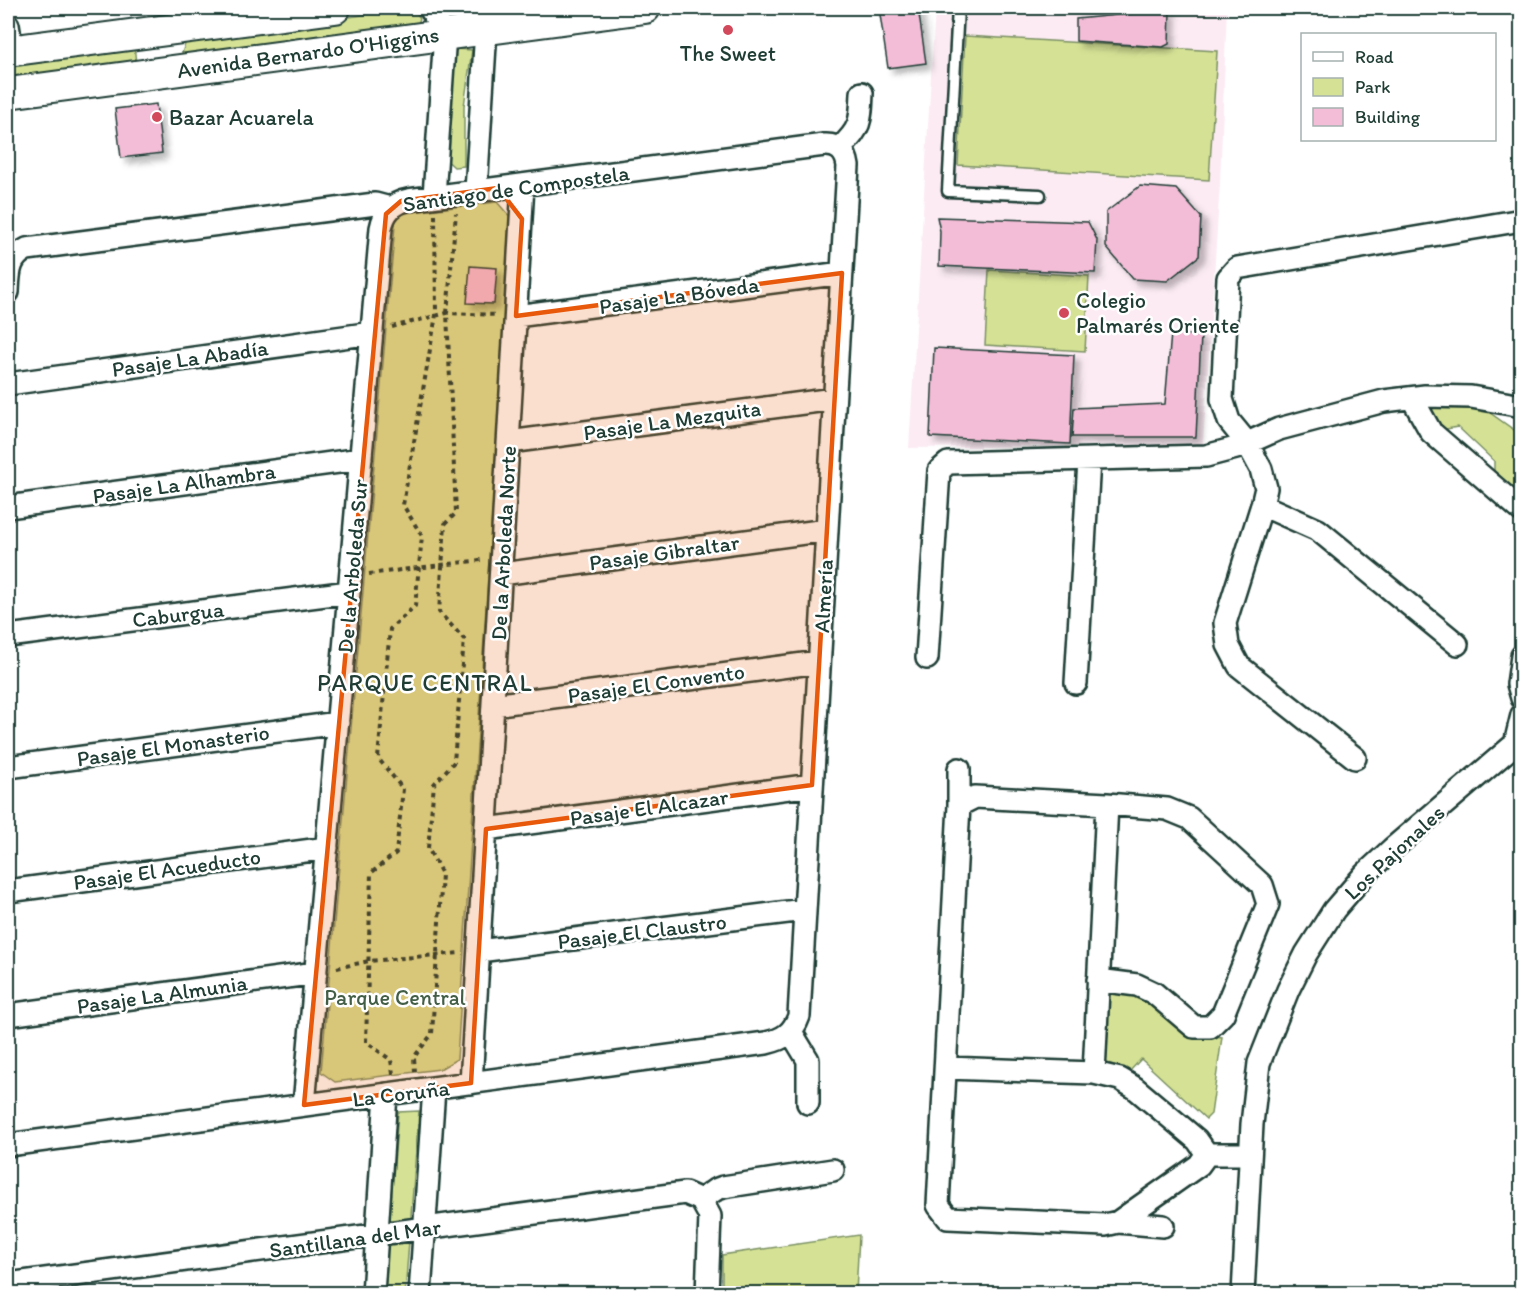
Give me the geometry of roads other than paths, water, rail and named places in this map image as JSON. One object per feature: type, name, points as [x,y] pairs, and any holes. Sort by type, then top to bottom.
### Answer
[{"type":"main road","name":"Avenida Bernardo O'Higgins","points":[[9,42],[153,19],[335,8]]},
{"type":"main road","name":"Avenida Bernardo O'Higgins","points":[[8,93],[445,34],[480,18],[645,8]]},
{"type":"main road","points":[[153,19],[163,72]]},
{"type":"street","points":[[430,8],[445,34],[434,196]]},
{"type":"street","points":[[467,192],[480,18]]},
{"type":"street","points":[[840,148],[857,130],[861,117],[862,93]]},
{"type":"street","name":"Santiago de Compostela","points":[[8,292],[10,265],[16,255],[33,248],[375,204],[390,208],[401,201],[434,196],[824,145],[835,145],[840,148]]},
{"type":"street","name":"Almería","points":[[791,1032],[799,1016],[848,166],[847,158],[840,148]]},
{"type":"street","name":"De la Arboleda Norte","points":[[471,1083],[524,185]]},
{"type":"street","points":[[498,188],[522,219]]},
{"type":"street","name":"De la Arboleda Sur","points":[[304,1105],[381,228],[382,221],[390,208]]},
{"type":"street","points":[[1355,758],[1239,666],[1228,645],[1225,623],[1266,488],[1263,474],[1247,443],[1228,422],[1222,399],[1228,278],[1237,268],[1515,221]]},
{"type":"street","name":"Pasaje La Bóveda","points":[[516,316],[842,273]]},
{"type":"street","name":"Pasaje La Abadía","points":[[8,384],[372,333]]},
{"type":"street","points":[[927,658],[939,471],[948,463],[1206,456],[1247,443],[1279,429],[1384,401],[1425,396],[1471,397],[1520,408]]},
{"type":"street","points":[[1412,398],[1431,432],[1521,511]]},
{"type":"street","name":"Pasaje La Mezquita","points":[[509,442],[834,399]]},
{"type":"street","name":"Pasaje La Alhambra","points":[[8,507],[361,459]]},
{"type":"street","points":[[1076,682],[1089,460]]},
{"type":"street","points":[[1262,506],[1318,530],[1457,644]]},
{"type":"street","name":"Pasaje Gibraltar","points":[[501,566],[827,530]]},
{"type":"street","name":"Caburgua","points":[[8,636],[350,584]]},
{"type":"street","points":[[1521,656],[1518,684],[1521,698]]},
{"type":"street","name":"Pasaje El Convento","points":[[493,705],[819,662]]},
{"type":"street","name":"Los Pajonales","points":[[1243,1293],[1250,1154],[1259,1063],[1288,990],[1306,954],[1328,919],[1365,874],[1518,744],[1521,715]]},
{"type":"street","name":"Pasaje El Monasterio","points":[[8,767],[338,723]]},
{"type":"street","points":[[959,769],[938,1205],[948,1218],[1105,1225],[1118,1222],[1163,1226]]},
{"type":"street","name":"Pasaje El Alcazar","points":[[486,829],[812,785]]},
{"type":"street","points":[[958,805],[975,798],[1167,809],[1189,818],[1263,885],[1268,904],[1223,1014],[1210,1027],[1194,1028],[1154,993],[1137,985],[1098,980]]},
{"type":"street","points":[[1094,1073],[1107,804]]},
{"type":"street","name":"Pasaje El Acueducto","points":[[8,891],[327,848]]},
{"type":"street","name":"Pasaje El Claustro","points":[[479,951],[804,910]]},
{"type":"street","name":"Pasaje La Almunia","points":[[8,1015],[315,973]]},
{"type":"street","points":[[791,1032],[808,1060],[808,1103]]},
{"type":"street","name":"La Coruña","points":[[8,1145],[766,1043],[778,1040],[791,1032]]},
{"type":"street","points":[[946,1068],[1094,1073],[1120,1079],[1135,1088],[1213,1154]]},
{"type":"street","points":[[408,1092],[424,1228],[420,1293]]},
{"type":"street","points":[[373,1293],[377,1235],[408,1092]]},
{"type":"street","points":[[1118,1222],[1213,1154],[1250,1154]]},
{"type":"street","points":[[707,1293],[710,1216],[701,1200],[723,1187],[833,1170]]},
{"type":"street","name":"Santillana del Mar","points":[[8,1284],[676,1194],[693,1196],[701,1200]]},
{"type":"lane","points":[[958,8],[948,191],[1040,195]]},
{"type":"place","name":"The Sweet","points":[[728,30]]},
{"type":"place","name":"Bazar Acuarela","points":[[157,117]]},
{"type":"place","name":"Colegio Palmarés Oriente","points":[[1064,313]]},
{"type":"district","name":"PARQUE CENTRAL","points":[[425,683]]},
{"type":"park label","name":"Parque Central","points":[[395,997]]}]
